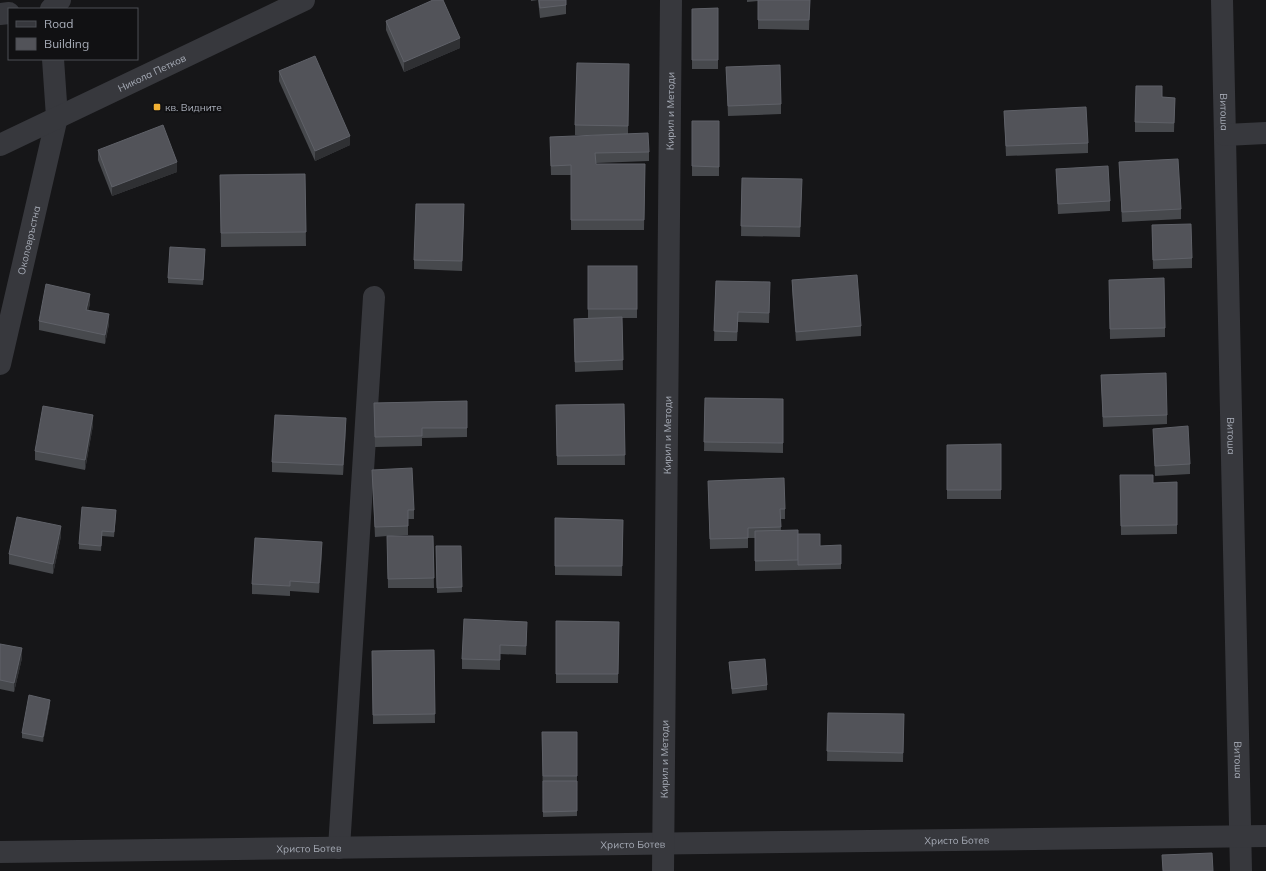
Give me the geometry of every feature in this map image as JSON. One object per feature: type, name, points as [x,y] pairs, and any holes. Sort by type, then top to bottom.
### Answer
[{"type":"street","points":[[52,8],[60,0]]},
{"type":"street","name":"Никола Петков","points":[[0,145],[304,0]]},
{"type":"street","name":"Кирил и Методи","points":[[663,871],[671,0]]},
{"type":"street","name":"Витоша","points":[[1222,0],[1241,871]]},
{"type":"street","name":"Околовръстна","points":[[0,364],[57,117],[53,60]]},
{"type":"street","points":[[1225,135],[1266,133]]},
{"type":"street","points":[[339,848],[374,297]]},
{"type":"street","name":"Христо Ботев","points":[[0,852],[1266,836]]},
{"type":"building","points":[[433,0],[443,0],[460,38],[404,62],[386,21]]},
{"type":"building","points":[[539,0],[566,0],[566,5],[540,8]]},
{"type":"building","points":[[758,0],[810,0],[809,20],[758,20]]},
{"type":"building","points":[[718,8],[718,60],[692,60],[692,9]]},
{"type":"building","points":[[315,56],[350,136],[315,151],[279,71]]},
{"type":"building","points":[[577,63],[629,64],[628,126],[575,125]]},
{"type":"building","points":[[780,65],[781,104],[728,106],[726,67]]},
{"type":"building","points":[[1136,86],[1162,86],[1162,97],[1175,98],[1174,123],[1135,122]]},
{"type":"building","points":[[1086,107],[1088,143],[1006,146],[1004,111]]},
{"type":"building","points":[[692,121],[719,121],[719,167],[692,166]]},
{"type":"building","points":[[163,125],[177,162],[112,187],[98,150]]},
{"type":"building","points":[[648,133],[649,152],[595,153],[596,164],[645,164],[644,220],[571,220],[571,165],[551,166],[550,137]]},
{"type":"building","points":[[1178,159],[1181,209],[1122,212],[1119,162]]},
{"type":"building","points":[[1108,166],[1110,201],[1058,204],[1056,169]]},
{"type":"building","points":[[305,174],[306,232],[221,233],[220,175]]},
{"type":"building","points":[[742,178],[802,179],[800,227],[741,226]]},
{"type":"building","points":[[416,204],[464,204],[462,261],[414,260]]},
{"type":"building","points":[[1191,224],[1192,258],[1153,260],[1152,225]]},
{"type":"building","points":[[170,247],[205,249],[203,280],[168,278]]},
{"type":"building","points":[[588,266],[637,266],[637,309],[588,309]]},
{"type":"building","points":[[857,275],[861,326],[796,332],[792,280]]},
{"type":"building","points":[[1164,278],[1165,328],[1110,329],[1109,280]]},
{"type":"building","points":[[716,281],[770,282],[769,313],[738,312],[737,332],[714,331]]},
{"type":"building","points":[[46,284],[90,294],[86,310],[109,314],[105,335],[39,321]]},
{"type":"building","points":[[622,317],[623,360],[575,362],[574,319]]},
{"type":"building","points":[[1166,373],[1167,415],[1103,417],[1101,375]]},
{"type":"building","points":[[705,398],[783,399],[783,443],[704,442]]},
{"type":"building","points":[[467,401],[467,428],[422,428],[422,436],[375,437],[374,403]]},
{"type":"building","points":[[624,404],[625,455],[557,456],[556,405]]},
{"type":"building","points":[[43,406],[93,415],[85,460],[35,451]]},
{"type":"building","points":[[275,415],[346,418],[343,465],[272,462]]},
{"type":"building","points":[[1188,426],[1190,464],[1155,466],[1153,429]]},
{"type":"building","points":[[1001,444],[1001,490],[947,490],[947,445]]},
{"type":"building","points":[[412,468],[414,510],[408,510],[408,526],[375,527],[372,470]]},
{"type":"building","points":[[1120,475],[1153,475],[1153,483],[1177,482],[1177,525],[1121,526]]},
{"type":"building","points":[[784,478],[785,509],[780,509],[781,527],[748,528],[748,538],[710,539],[708,481]]},
{"type":"building","points":[[82,507],[116,510],[114,532],[102,531],[101,546],[79,544]]},
{"type":"building","points":[[17,517],[61,526],[53,564],[9,554]]},
{"type":"building","points":[[555,518],[623,520],[622,566],[555,566]]},
{"type":"building","points":[[798,530],[798,560],[755,561],[755,531]]},
{"type":"building","points":[[798,534],[820,534],[820,546],[841,545],[841,564],[798,565]]},
{"type":"building","points":[[387,536],[433,536],[434,578],[388,579]]},
{"type":"building","points":[[255,538],[322,542],[319,583],[290,581],[290,586],[252,584]]},
{"type":"building","points":[[436,546],[461,546],[462,587],[437,588]]},
{"type":"building","points":[[464,619],[527,622],[526,646],[500,645],[500,660],[462,659]]},
{"type":"building","points":[[556,621],[619,622],[618,674],[556,674]]},
{"type":"building","points":[[0,644],[22,648],[14,683],[0,680]]},
{"type":"building","points":[[434,650],[435,714],[373,715],[372,651]]},
{"type":"building","points":[[765,659],[767,685],[732,689],[729,662]]},
{"type":"building","points":[[29,695],[50,700],[43,737],[22,733]]},
{"type":"building","points":[[828,713],[904,714],[903,753],[827,751]]},
{"type":"building","points":[[542,732],[577,732],[577,776],[543,776]]},
{"type":"building","points":[[543,781],[577,781],[577,811],[543,812]]},
{"type":"building","points":[[1212,853],[1213,871],[1163,871],[1162,855]]},
{"type":"place","name":"кв. Видните","points":[[157,107]]}]
